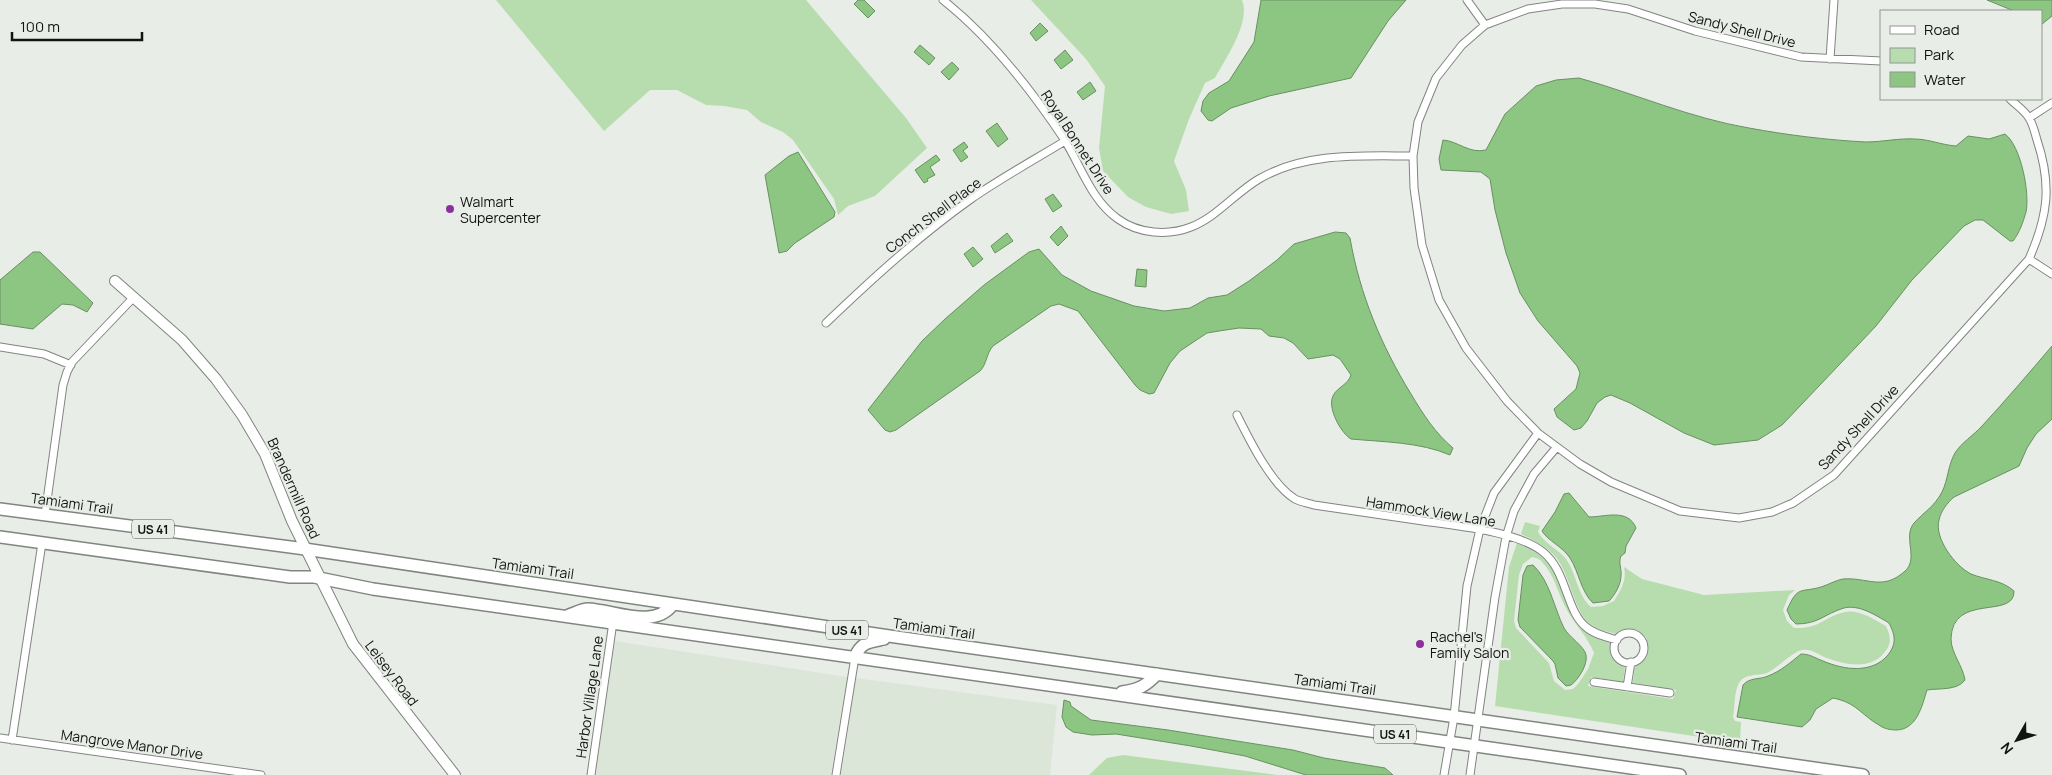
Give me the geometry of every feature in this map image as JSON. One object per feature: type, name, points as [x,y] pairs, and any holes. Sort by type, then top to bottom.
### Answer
[{"type":"main road","name":"Tamiami Trail","points":[[0,509],[306,549],[896,638],[1863,775]]},
{"type":"main road","name":"US 41","points":[[0,537],[290,577],[322,579],[373,589],[1680,775]]},
{"type":"main road","points":[[568,616],[586,609],[649,617],[668,612],[674,604]]},
{"type":"main road","points":[[855,657],[859,648],[865,642],[896,638]]},
{"type":"main road","points":[[1111,694],[1138,690],[1157,674]]},
{"type":"street","name":"Royal Bonnet Drive","points":[[943,0],[998,52],[1035,97],[1065,141],[1093,192],[1105,208],[1119,220],[1145,231],[1177,231],[1192,226],[1212,215],[1243,189],[1260,178],[1295,165],[1339,156],[1413,156]]},
{"type":"street","points":[[1467,0],[1484,25]]},
{"type":"street","points":[[1830,59],[1834,0]]},
{"type":"street","name":"Sandy Shell Drive","points":[[1880,61],[1801,57],[1696,31],[1628,9],[1594,4],[1562,4],[1528,9],[1484,25],[1462,45],[1436,78],[1418,122],[1413,156],[1414,188],[1422,245],[1438,300],[1466,348],[1507,401],[1538,433],[1556,448],[1611,482],[1680,511],[1739,518],[1772,512],[1793,503],[1834,475],[2029,259],[2041,233],[2045,218],[2048,185],[2046,163],[2029,118],[2011,100]]},
{"type":"street","points":[[2029,118],[2052,103]]},
{"type":"street","name":"Conch Shell Place","points":[[826,323],[866,284],[972,198],[1065,141]]},
{"type":"street","points":[[2029,259],[2052,274]]},
{"type":"street","name":"Brandermill Road","points":[[115,281],[182,340],[216,379],[242,415],[265,454],[292,521],[322,579]]},
{"type":"street","points":[[45,515],[63,385],[71,365],[134,297]]},
{"type":"street","points":[[0,348],[44,354],[71,365]]},
{"type":"street","name":"Hammock View Lane","points":[[1237,415],[1253,448],[1284,490],[1297,500],[1314,505],[1480,529],[1506,537],[1519,538],[1543,552],[1559,570],[1579,619],[1586,627],[1600,635],[1617,640],[1628,633],[1636,634],[1642,640],[1644,645],[1642,655],[1639,659],[1630,662]]},
{"type":"street","points":[[1444,775],[1454,717],[1467,586],[1480,529],[1494,493],[1538,433]]},
{"type":"street","points":[[1470,775],[1473,745],[1506,537],[1514,510],[1534,474],[1556,448]]},
{"type":"street","points":[[12,740],[42,543]]},
{"type":"street","name":"Leisey Road","points":[[322,579],[340,621],[353,644],[455,775]]},
{"type":"street","name":"Harbor Village Lane","points":[[591,775],[612,622]]},
{"type":"street","points":[[1617,640],[1614,649],[1618,657],[1630,662],[1627,687]]},
{"type":"street","points":[[836,775],[855,657]]},
{"type":"street","points":[[1594,682],[1670,693]]},
{"type":"street","name":"Mangrove Manor Drive","points":[[0,738],[261,775]]},
{"type":"shaded area","points":[[615,641],[847,677],[831,775],[595,775]]},
{"type":"shaded area","points":[[856,678],[1057,705],[1050,775],[841,775]]},
{"type":"green space","points":[[496,0],[806,0],[906,118],[927,148],[875,196],[848,206],[838,215],[834,199],[793,140],[783,132],[761,122],[747,110],[706,105],[677,90],[650,90],[604,131]]},
{"type":"green space","points":[[1031,0],[1242,0],[1244,9],[1243,19],[1236,40],[1215,78],[1205,83],[1189,119],[1174,161],[1186,190],[1189,211],[1171,214],[1146,207],[1128,197],[1103,171],[1099,148],[1105,86],[1086,59]]},
{"type":"green space","points":[[1525,522],[1540,526],[1538,532],[1566,559],[1583,597],[1591,607],[1603,606],[1614,601],[1624,581],[1624,567],[1642,579],[1704,595],[1795,590],[1789,595],[1783,610],[1787,621],[1794,628],[1810,627],[1838,614],[1850,611],[1855,612],[1866,615],[1886,626],[1890,637],[1887,650],[1872,662],[1849,664],[1827,658],[1812,651],[1802,650],[1767,673],[1745,678],[1737,687],[1733,717],[1735,721],[1741,722],[1740,743],[1495,706],[1509,567],[1517,543],[1537,553],[1547,562],[1556,574],[1574,619],[1581,628],[1593,636],[1610,643],[1610,651],[1613,658],[1617,663],[1625,667],[1623,682],[1591,677],[1588,686],[1673,699],[1676,690],[1633,683],[1635,666],[1646,658],[1648,646],[1646,637],[1639,631],[1631,629],[1620,631],[1616,634],[1590,624],[1580,611],[1564,571],[1554,555],[1521,534]],"holes":[[[1532,557],[1541,561],[1550,573],[1567,610],[1594,653],[1588,669],[1573,689],[1565,690],[1554,681],[1549,663],[1516,628],[1514,621],[1519,575],[1523,564]]]},
{"type":"green space","points":[[1123,755],[1277,775],[1089,775],[1107,758]]},
{"type":"water","points":[[858,0],[864,0],[875,11],[868,18],[854,4]]},
{"type":"water","points":[[1261,0],[1406,0],[1388,21],[1351,78],[1269,96],[1231,108],[1212,121],[1208,120],[1201,111],[1203,101],[1209,93],[1229,81],[1254,42]]},
{"type":"water","points":[[1987,0],[2052,0],[2052,16],[2042,24],[2042,10],[2012,10]]},
{"type":"water","points":[[1040,23],[1048,31],[1036,41],[1030,33]]},
{"type":"water","points":[[920,45],[935,58],[929,65],[914,52]]},
{"type":"water","points":[[1065,50],[1073,60],[1061,69],[1054,60]]},
{"type":"water","points":[[952,62],[959,69],[949,80],[941,72]]},
{"type":"water","points":[[1579,78],[1727,124],[1792,135],[1866,142],[1920,139],[1956,146],[1968,136],[1989,139],[2005,134],[2016,149],[2023,170],[2027,193],[2025,216],[2013,241],[2010,241],[1983,220],[1975,220],[1964,226],[1912,280],[1876,326],[1782,425],[1758,440],[1714,445],[1684,433],[1630,403],[1611,395],[1597,403],[1587,421],[1581,428],[1574,430],[1557,417],[1554,409],[1576,389],[1580,373],[1577,366],[1538,321],[1520,293],[1506,253],[1495,210],[1490,179],[1481,172],[1441,170],[1439,159],[1443,140],[1469,149],[1486,150],[1505,114],[1536,86],[1556,80]]},
{"type":"water","points":[[1090,82],[1096,91],[1083,100],[1077,92]]},
{"type":"water","points":[[997,123],[1008,139],[998,147],[986,131]]},
{"type":"water","points":[[964,142],[968,147],[963,151],[968,157],[961,162],[953,150]]},
{"type":"water","points":[[798,152],[835,212],[834,217],[795,243],[787,251],[779,253],[765,175],[789,156]]},
{"type":"water","points":[[936,155],[940,160],[930,167],[935,175],[924,183],[915,170]]},
{"type":"water","points":[[1053,194],[1062,206],[1053,212],[1045,199]]},
{"type":"water","points":[[1061,226],[1068,236],[1058,246],[1050,237]]},
{"type":"water","points":[[1335,232],[1346,233],[1350,238],[1360,280],[1381,338],[1400,376],[1420,409],[1435,430],[1453,448],[1450,455],[1414,445],[1351,439],[1339,426],[1332,407],[1333,396],[1351,375],[1340,359],[1333,355],[1308,359],[1293,343],[1284,338],[1269,336],[1261,329],[1239,328],[1207,333],[1180,351],[1170,363],[1154,393],[1149,394],[1140,390],[1135,385],[1078,311],[1059,304],[1051,306],[993,346],[980,371],[896,430],[890,432],[885,430],[868,410],[922,341],[984,285],[1029,252],[1039,249],[1062,275],[1091,291],[1134,306],[1164,311],[1190,308],[1208,298],[1227,295],[1277,260],[1294,244]]},
{"type":"water","points":[[1007,233],[1013,241],[995,253],[991,246]]},
{"type":"water","points":[[973,247],[983,259],[973,267],[964,254]]},
{"type":"water","points":[[33,252],[40,252],[93,303],[87,312],[73,305],[62,304],[33,329],[0,324],[0,280]]},
{"type":"water","points":[[1137,269],[1147,270],[1146,287],[1135,286]]},
{"type":"water","points":[[2052,346],[2052,419],[2036,434],[2019,466],[1954,497],[1941,513],[1939,520],[1938,527],[1943,543],[1959,565],[1971,574],[1999,582],[2014,591],[2012,599],[2005,604],[1972,611],[1961,616],[1954,625],[1951,639],[1965,680],[1962,684],[1948,688],[1927,690],[1918,716],[1904,729],[1897,730],[1883,727],[1848,703],[1833,698],[1816,709],[1810,720],[1802,727],[1737,717],[1743,685],[1746,682],[1777,672],[1801,654],[1810,655],[1840,667],[1857,669],[1874,665],[1888,655],[1894,643],[1893,631],[1889,623],[1868,611],[1850,607],[1844,608],[1804,624],[1796,624],[1791,619],[1787,610],[1794,597],[1800,591],[1821,587],[1843,579],[1874,582],[1889,581],[1904,572],[1909,567],[1911,561],[1911,529],[1914,523],[1936,502],[1942,492],[1955,453],[1991,416]]},
{"type":"water","points":[[1569,493],[1589,517],[1622,516],[1628,518],[1636,528],[1626,546],[1625,553],[1621,556],[1620,582],[1609,601],[1593,603],[1583,588],[1570,558],[1542,531],[1564,494]]},
{"type":"water","points":[[1533,565],[1539,571],[1548,587],[1564,628],[1586,655],[1582,672],[1571,685],[1566,686],[1558,678],[1553,661],[1520,627],[1518,620],[1523,575],[1527,566]]},
{"type":"water","points":[[1064,700],[1070,702],[1071,706],[1091,720],[1293,750],[1324,758],[1385,768],[1393,775],[1306,775],[1245,756],[1191,746],[1116,734],[1092,735],[1073,732],[1066,727],[1062,717]]},
{"type":"place","name":"Walmart Supercenter","points":[[450,209]]},
{"type":"place","name":"Rachel's Family Salon","points":[[1420,644]]}]
